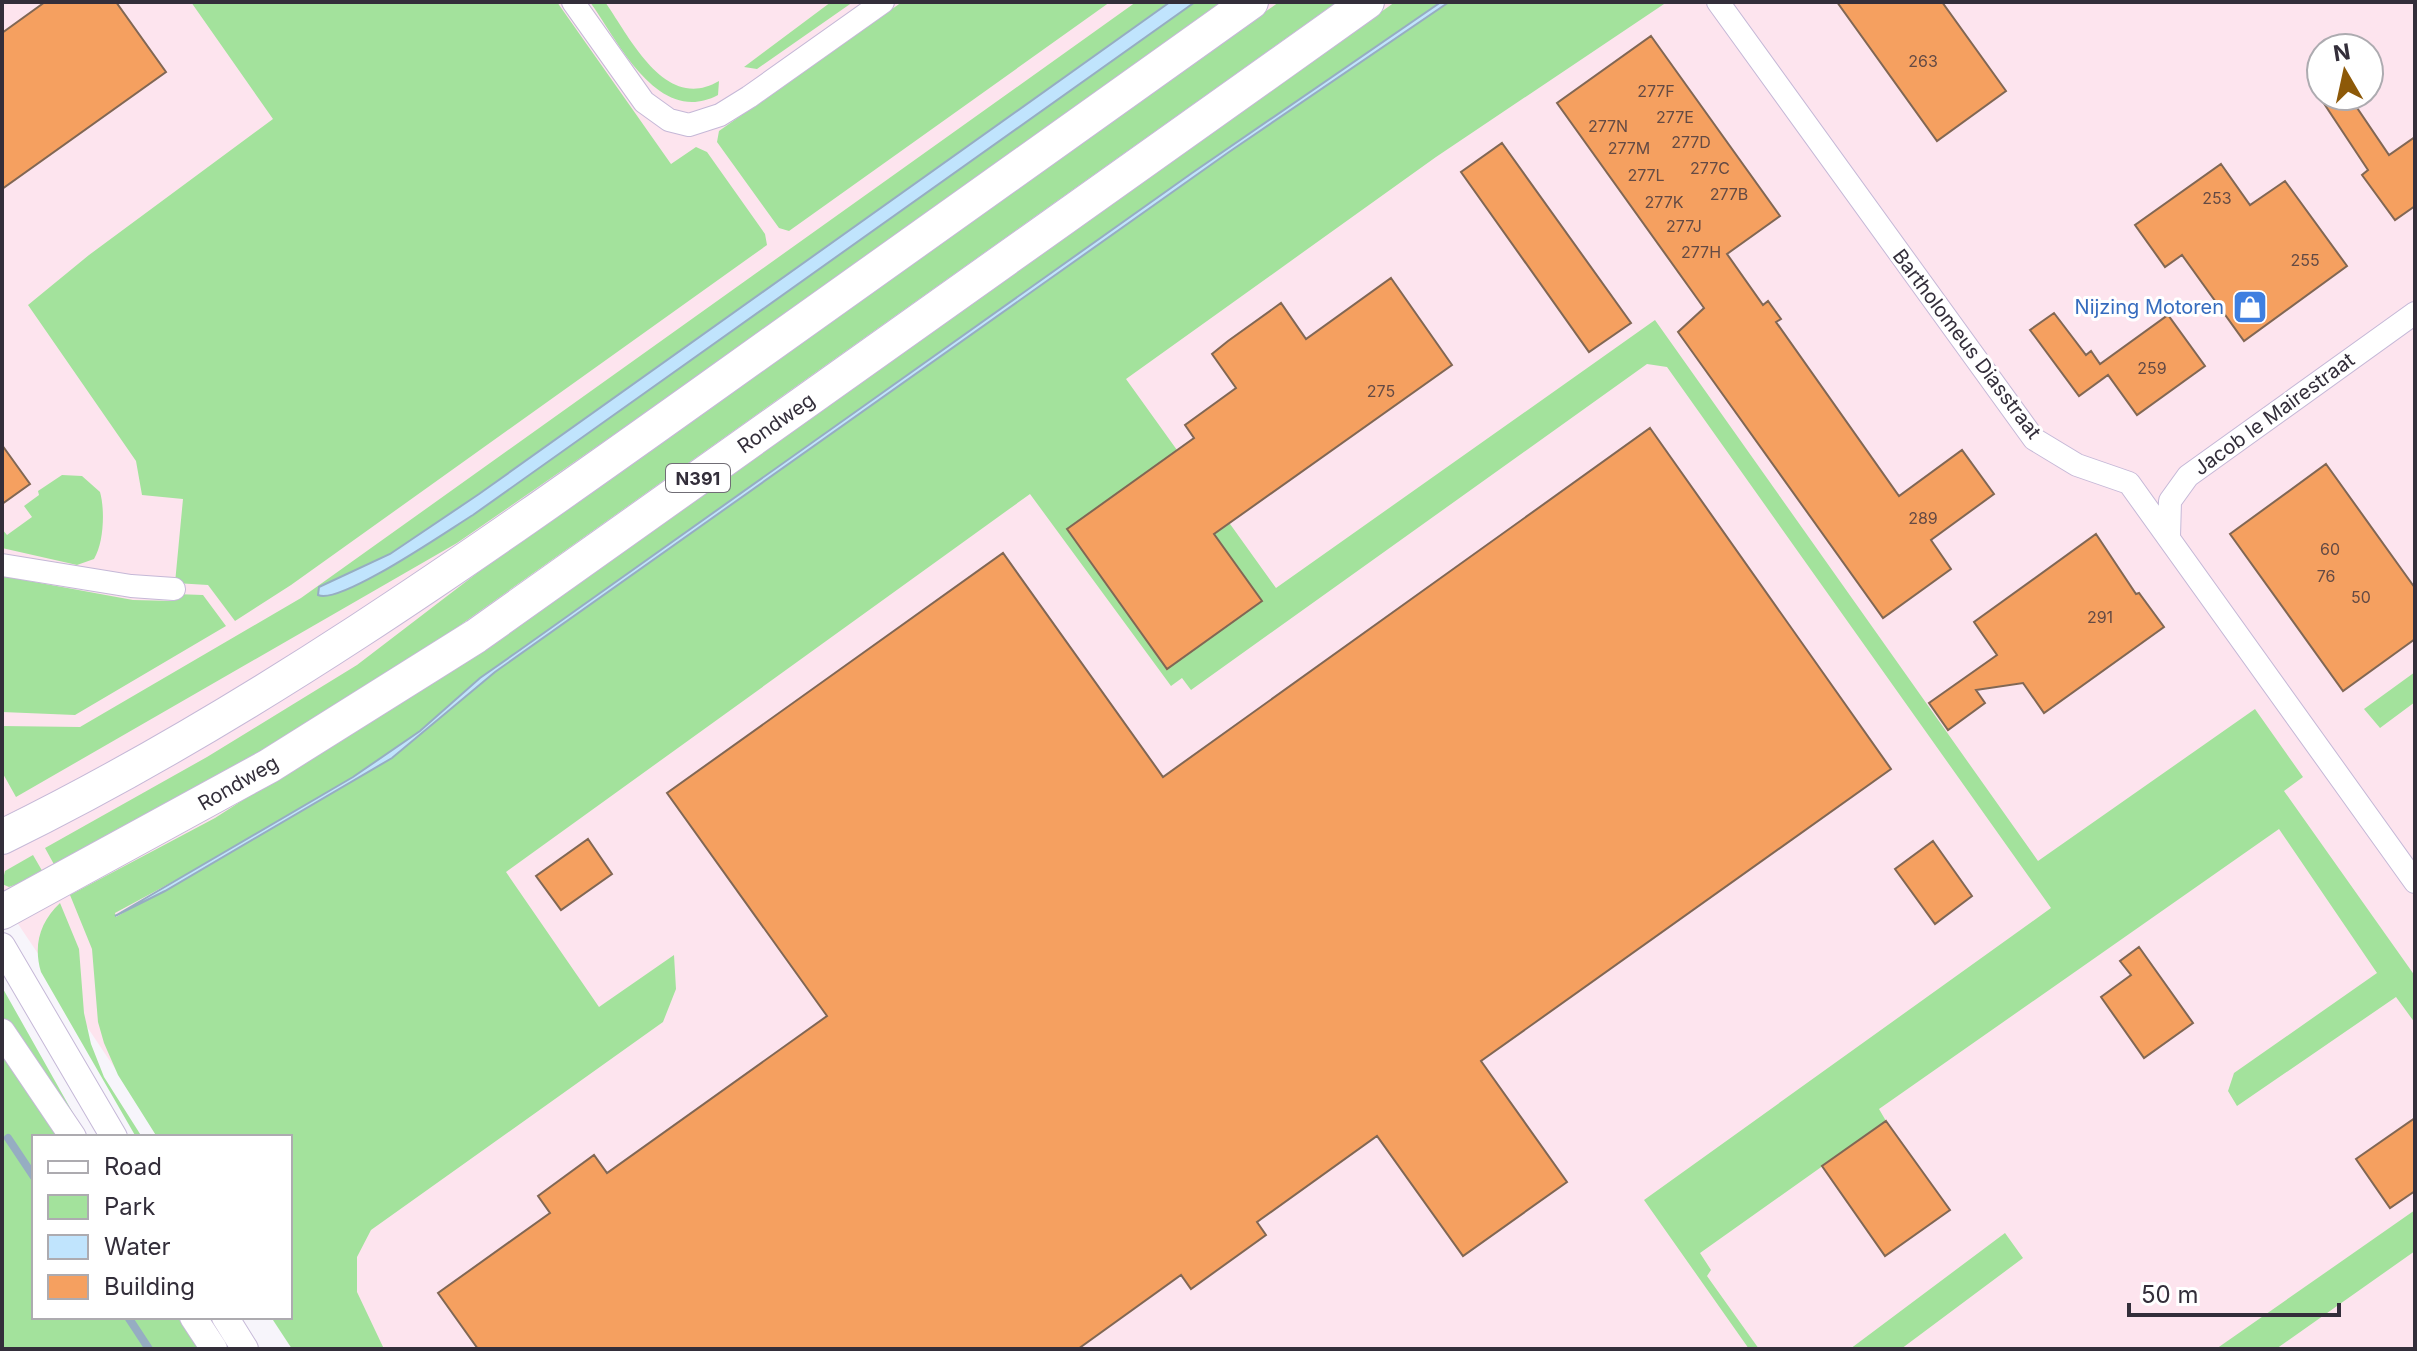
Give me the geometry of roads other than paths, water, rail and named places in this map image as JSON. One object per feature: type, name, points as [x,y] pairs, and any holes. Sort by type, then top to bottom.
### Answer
[{"type":"main road","points":[[2,837],[198,730],[346,641],[462,563],[1251,2]]},
{"type":"main road","name":"Rondweg","points":[[2,912],[269,766],[476,636],[1367,2]]},
{"type":"street","points":[[573,2],[644,102],[669,120],[689,125],[720,115],[749,97],[883,2]]},
{"type":"street","name":"Bartholomeus Diasstraat","points":[[1718,2],[2034,439],[2077,465],[2129,483],[2415,882]]},
{"type":"street","name":"Jacob le Mairestraat","points":[[2169,537],[2170,501],[2188,476],[2415,313]]},
{"type":"street","points":[[2,565],[131,586],[174,589]]},
{"type":"street","points":[[2,946],[113,1135]]},
{"type":"street","points":[[2,1032],[72,1135]]},
{"type":"street","points":[[194,1319],[214,1349]]},
{"type":"street","points":[[226,1319],[245,1349]]},
{"type":"water","points":[[1170,2],[1195,2],[473,515],[370,578],[330,595],[318,595],[319,587],[390,554],[479,494]]},
{"type":"water","points":[[1441,2],[1449,2],[1229,152],[495,672],[392,758],[165,891],[115,916],[353,777],[420,731],[480,678],[1192,173]]},
{"type":"waterway","points":[[8,1138],[32,1174]]},
{"type":"waterway","points":[[129,1319],[149,1349]]},
{"type":"place","name":"Nijzing Motoren","points":[[2250,307]]}]
